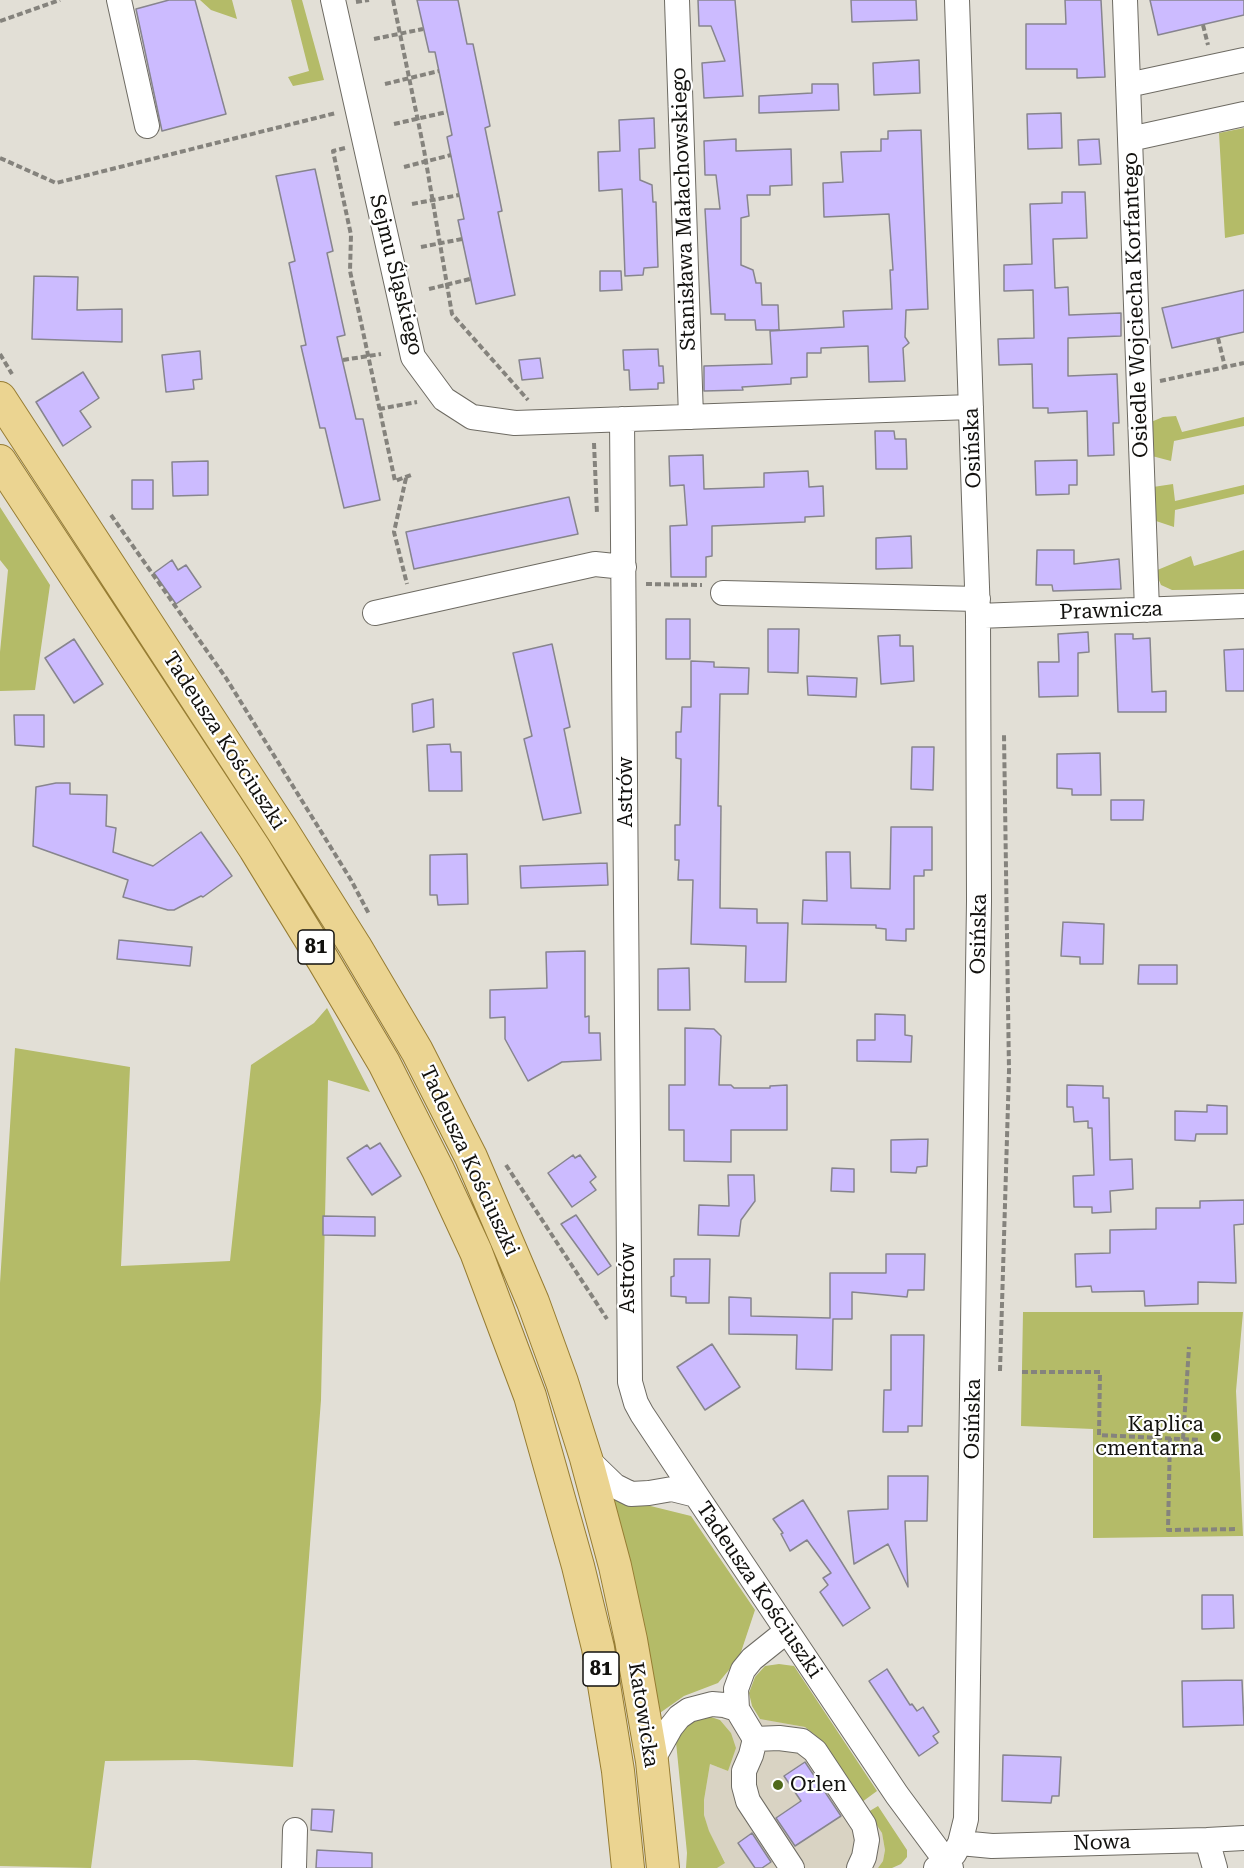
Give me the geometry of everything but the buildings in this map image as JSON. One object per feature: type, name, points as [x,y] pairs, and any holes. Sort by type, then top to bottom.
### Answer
[{"type":"main road","name":"Tadeusza Kościuszki","points":[[0,398],[282,830],[355,946],[417,1051],[471,1157],[510,1244],[562,1382],[586,1458]]},
{"type":"main road","name":"Tadeusza Kościuszki","points":[[0,461],[255,849],[384,1063],[476,1252],[530,1396],[554,1474]]},
{"type":"main road","name":"Katowicka","points":[[586,1458],[629,1629],[652,1761],[663,1868]]},
{"type":"main road","name":"Katowicka","points":[[554,1474],[598,1648],[618,1771],[628,1868]]},
{"type":"street","points":[[119,0],[147,126]]},
{"type":"street","name":"Sejmu Śląskiego","points":[[333,0],[413,357],[429,381],[444,399],[472,417],[515,423],[622,419]]},
{"type":"street","name":"Stanisława Małachowskiego","points":[[677,0],[691,417]]},
{"type":"street","name":"Osińska","points":[[948,1860],[966,1819],[968,1784],[980,901],[978,607],[957,0]]},
{"type":"street","name":"Osiedle Wojciecha Korfantego","points":[[1125,0],[1147,610]]},
{"type":"street","points":[[1128,85],[1244,60]]},
{"type":"street","points":[[1130,139],[1244,114]]},
{"type":"street","points":[[622,419],[971,407]]},
{"type":"street","name":"Astrów","points":[[622,419],[629,1371],[633,1393],[642,1414],[696,1495]]},
{"type":"street","points":[[375,613],[595,564],[624,575]]},
{"type":"street","name":"Prawnicza","points":[[723,593],[978,607],[1147,610],[1244,606]]},
{"type":"street","name":"Tadeusza Kościuszki","points":[[586,1458],[615,1486],[631,1494],[649,1494],[672,1489],[696,1495],[897,1795],[948,1860]]},
{"type":"street","points":[[787,1631],[765,1648],[743,1670],[736,1689],[737,1709],[755,1739],[752,1755],[744,1771],[748,1801],[792,1868]]},
{"type":"street","points":[[652,1761],[671,1727],[689,1710],[712,1704],[737,1709]]},
{"type":"street","points":[[755,1739],[779,1738],[802,1741],[815,1750],[864,1824],[867,1840],[859,1868]]},
{"type":"street","points":[[294,1868],[296,1830]]},
{"type":"street","name":"Nowa","points":[[948,1860],[992,1846],[1244,1838]]},
{"type":"street","points":[[1207,1840],[1215,1868]]},
{"type":"path","points":[[0,21],[60,0]]},
{"type":"path","points":[[393,0],[426,162],[452,314],[533,406]]},
{"type":"path","points":[[1203,25],[1209,48]]},
{"type":"path","points":[[374,39],[423,29]]},
{"type":"path","points":[[385,84],[439,71]]},
{"type":"path","points":[[0,158],[56,183],[357,108]]},
{"type":"path","points":[[394,123],[447,112]]},
{"type":"path","points":[[348,147],[333,151],[351,235],[350,271],[395,481],[409,476],[394,532],[408,586]]},
{"type":"path","points":[[404,167],[451,155]]},
{"type":"path","points":[[412,204],[459,195]]},
{"type":"path","points":[[421,247],[462,239]]},
{"type":"path","points":[[429,289],[470,279]]},
{"type":"path","points":[[1218,338],[1225,367]]},
{"type":"path","points":[[343,360],[381,354]]},
{"type":"path","points":[[1140,386],[1244,363]]},
{"type":"path","points":[[380,409],[418,402]]},
{"type":"path","points":[[593,434],[597,521]]},
{"type":"path","points":[[624,575],[702,585],[723,593]]},
{"type":"path","points":[[1000,1371],[1009,1071],[1004,727]]},
{"type":"path","points":[[1183,1439],[1189,1347]]},
{"type":"path","points":[[1022,1372],[1100,1372],[1099,1435],[1201,1440]]},
{"type":"path","points":[[1170,1438],[1168,1530],[1238,1529]]},
{"type":"shaded area","name":"Orlen","points":[[764,1719],[805,1727],[820,1739],[882,1833],[885,1850],[883,1861],[878,1868],[717,1868],[725,1862],[709,1832],[704,1815],[704,1800],[710,1764],[728,1771],[731,1733],[720,1720]]},
{"type":"green space","points":[[200,0],[232,0],[237,19],[211,10]]},
{"type":"green space","points":[[291,0],[302,0],[324,80],[293,86],[288,77],[309,71]]},
{"type":"green space","points":[[1244,128],[1244,234],[1225,238],[1219,133]]},
{"type":"green space","points":[[1176,416],[1182,432],[1244,417],[1244,426],[1174,441],[1171,461],[1152,456],[1151,422],[1163,417]]},
{"type":"green space","points":[[1173,484],[1175,501],[1244,485],[1244,494],[1175,510],[1174,527],[1153,520],[1153,487]]},
{"type":"green space","points":[[0,507],[50,585],[35,690],[0,691],[0,652],[8,570],[0,560]]},
{"type":"green space","points":[[1244,550],[1244,589],[1172,590],[1161,585],[1155,571],[1191,556],[1194,566]]},
{"type":"green space","points":[[327,1008],[370,1092],[328,1080],[321,1400],[293,1767],[195,1760],[105,1761],[91,1868],[0,1866],[0,1283],[15,1048],[130,1067],[121,1266],[230,1261],[251,1065],[314,1023]]},
{"type":"green space","points":[[1023,1312],[1243,1312],[1236,1391],[1243,1536],[1093,1538],[1093,1429],[1021,1426]]},
{"type":"green space","points":[[610,1496],[691,1516],[755,1610],[739,1658],[718,1683],[684,1696],[657,1715]]},
{"type":"green space","points":[[779,1664],[794,1666],[877,1791],[862,1802],[820,1739],[805,1727],[760,1719],[752,1706],[749,1693],[755,1677],[765,1666]]},
{"type":"green space","points":[[711,1717],[720,1720],[731,1733],[736,1748],[728,1771],[710,1764],[704,1800],[704,1815],[709,1831],[725,1863],[717,1868],[686,1868],[687,1853],[676,1742],[686,1724],[698,1718]]},
{"type":"green space","points":[[878,1806],[907,1850],[907,1857],[901,1864],[892,1868],[878,1868],[883,1861],[885,1850],[882,1833],[868,1812]]},
{"type":"place","name":"Kaplica cmentarna","points":[[1216,1437]]},
{"type":"place","name":"Orlen","points":[[778,1785]]}]
